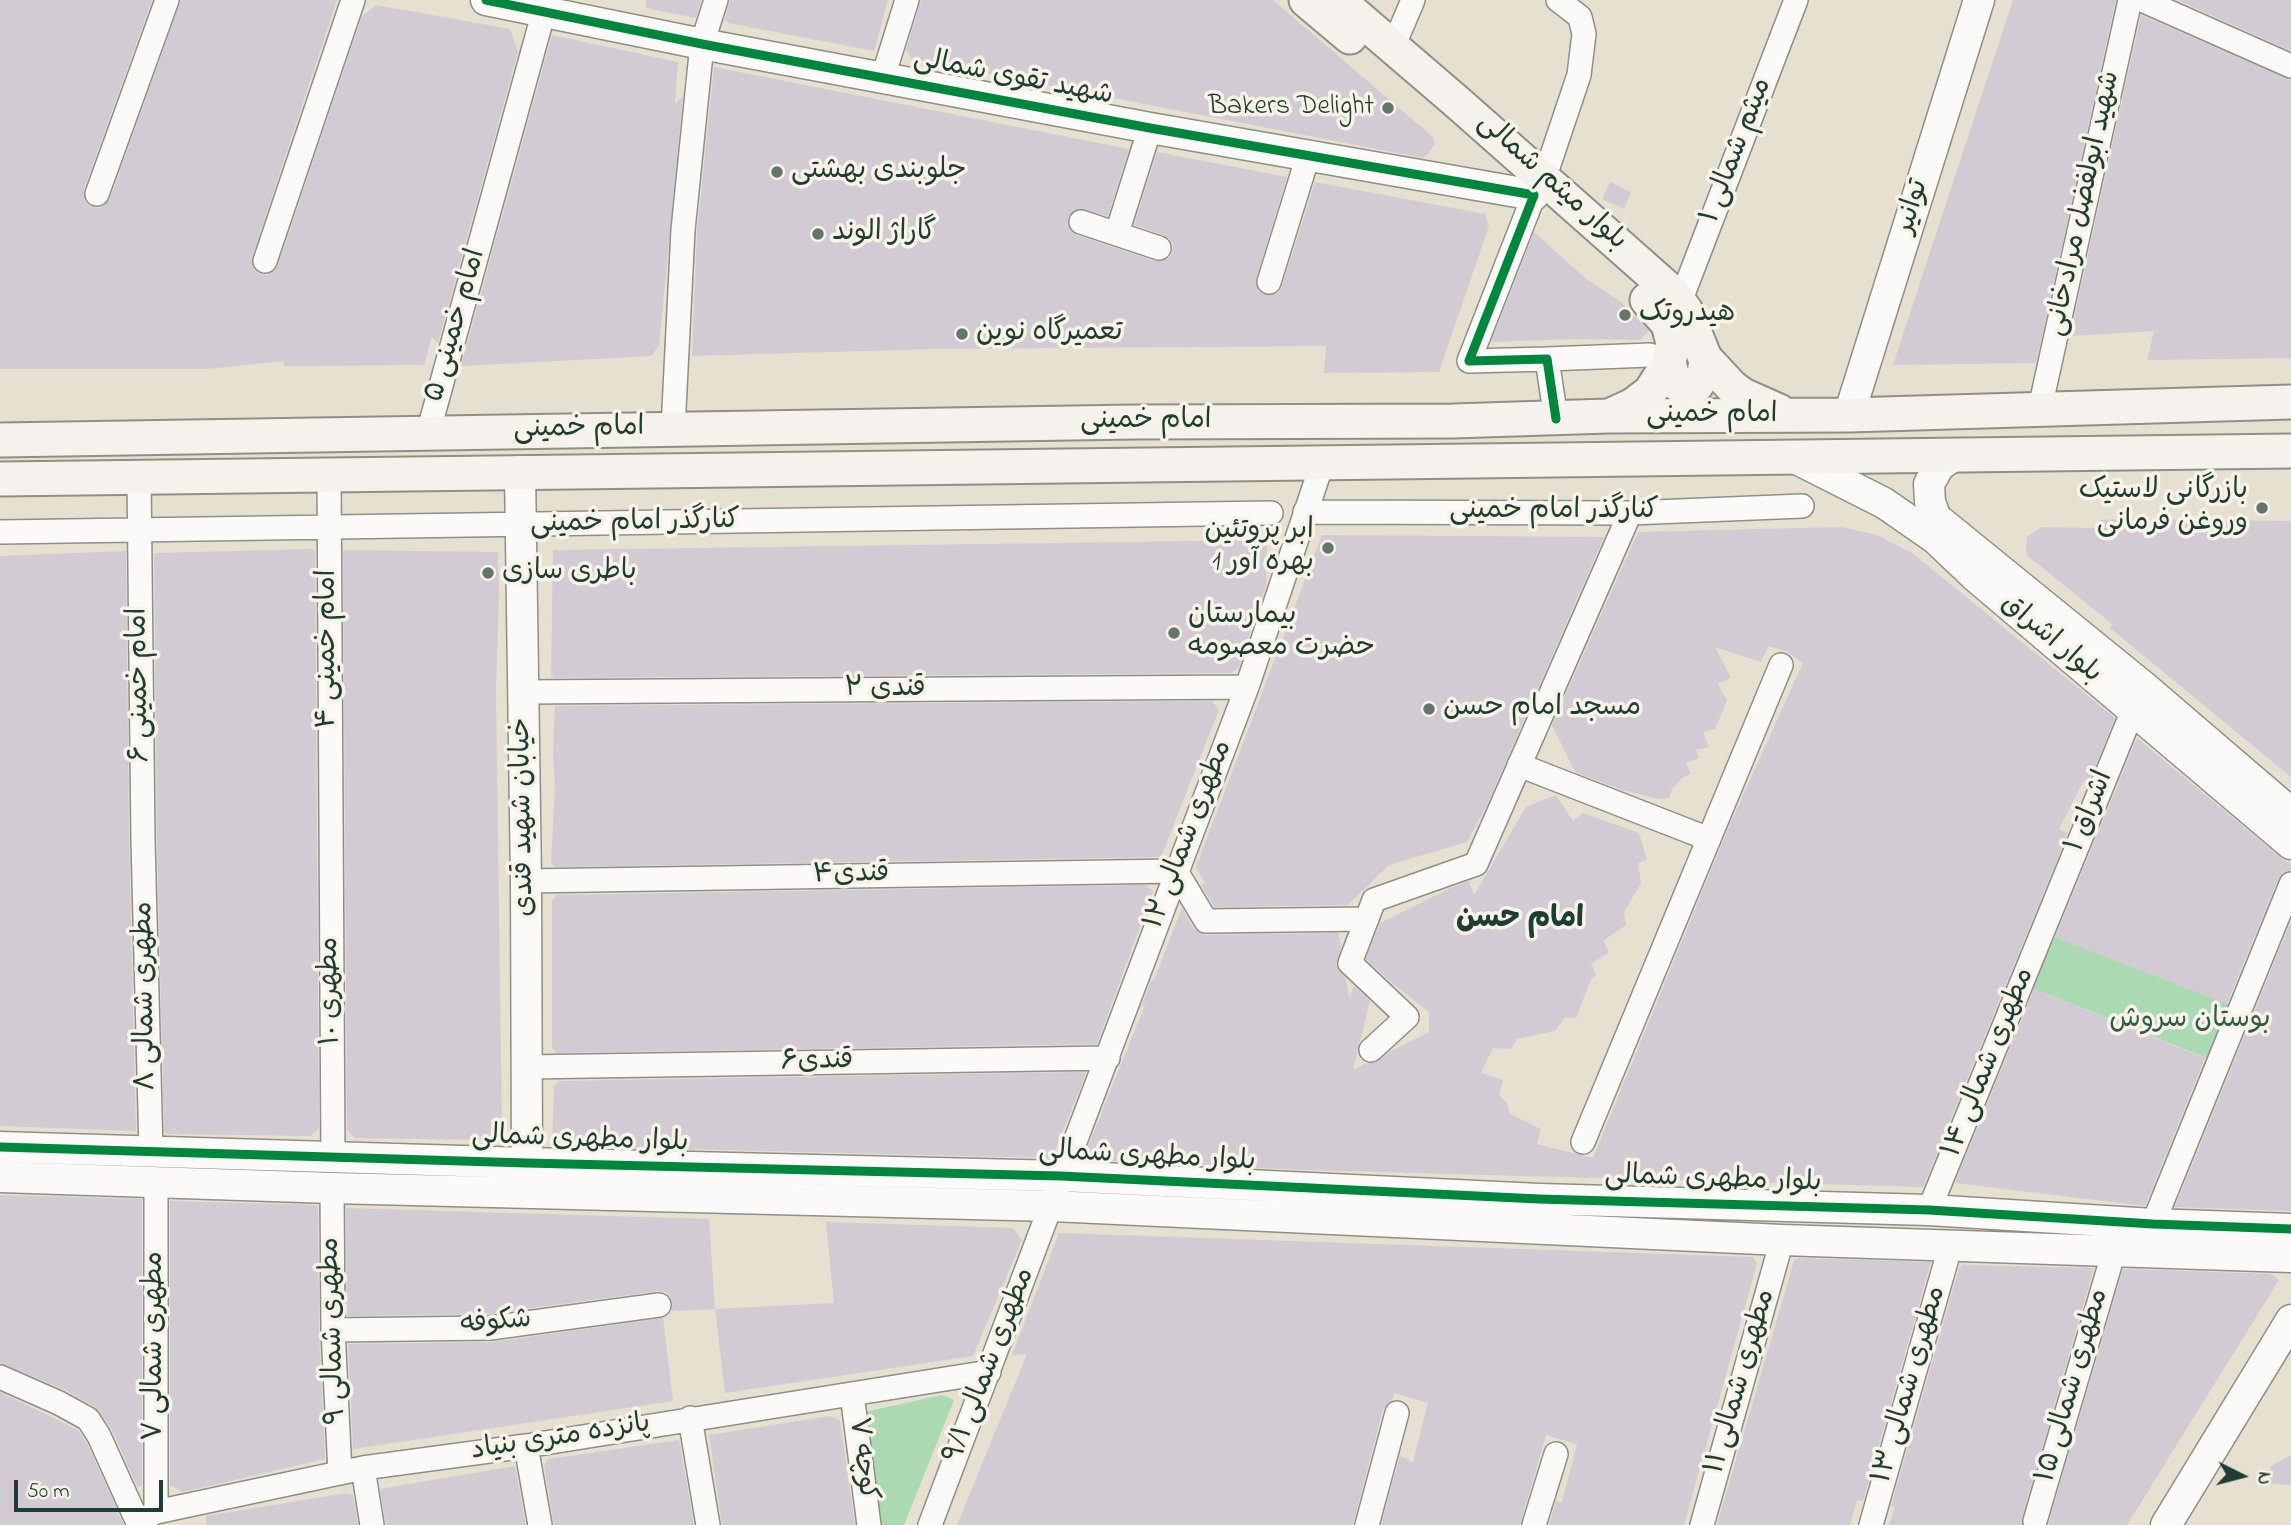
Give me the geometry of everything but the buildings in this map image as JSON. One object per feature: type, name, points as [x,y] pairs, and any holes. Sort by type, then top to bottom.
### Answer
[{"type":"main road","name":"بلوار میثم شمالی","points":[[1306,0],[1672,293],[1686,312],[1706,360],[1743,395],[1788,415]]},
{"type":"main road","name":"بلوار میثم شمالی","points":[[1338,0],[1393,47],[1539,187],[1655,307],[1668,324],[1673,343],[1660,359]]},
{"type":"main road","points":[[1660,359],[1681,387],[1696,386],[1704,373],[1706,360]]},
{"type":"main road","points":[[1608,416],[1633,405],[1650,392],[1660,359]]},
{"type":"main road","name":"امام خمینی","points":[[0,440],[1135,422],[1849,415],[2291,402]]},
{"type":"main road","name":"امام خمینی","points":[[0,479],[2291,451]]},
{"type":"street","points":[[97,194],[167,0]]},
{"type":"street","points":[[265,261],[353,0]]},
{"type":"street","name":"شهید تقوی شمالی","points":[[486,0],[545,5],[702,44],[1150,128],[1308,156],[1539,187]]},
{"type":"street","points":[[673,429],[683,230],[702,44],[716,0]]},
{"type":"street","points":[[883,77],[907,0]]},
{"type":"street","points":[[1393,47],[1413,0]]},
{"type":"street","points":[[1558,0],[1580,17],[1584,34],[1579,75],[1539,187],[1469,361],[1660,359]]},
{"type":"street","name":"میثم شمالی ۱","points":[[1679,302],[1796,0]]},
{"type":"street","name":"توانیر","points":[[1849,415],[1979,0]]},
{"type":"street","name":"شهید ابولفضل مرادخانی","points":[[2040,408],[2130,0]]},
{"type":"street","points":[[2141,0],[2291,66]]},
{"type":"street","name":"امام خمینی ۵","points":[[428,433],[545,5]]},
{"type":"street","points":[[1117,233],[1150,128]]},
{"type":"street","points":[[1269,282],[1308,156]]},
{"type":"street","points":[[1081,222],[1159,247]]},
{"type":"street","points":[[1547,359],[1556,419]]},
{"type":"street","name":"بلوار اشراق","points":[[1955,455],[1939,466],[1929,484],[1930,502],[1936,518],[2138,699],[2291,845]]},
{"type":"street","name":"بلوار اشراق","points":[[1795,458],[1884,503],[1936,539],[1976,577],[2291,813]]},
{"type":"street","name":"مطهری شمالی ۱۲","points":[[1052,1206],[1061,1176],[1247,687],[1323,461]]},
{"type":"street","name":"خیابان شهید قندی","points":[[520,471],[527,1163]]},
{"type":"street","name":"امام خمینی ۴","points":[[329,474],[330,825]]},
{"type":"street","name":"امام خمینی ۶","points":[[139,477],[143,841]]},
{"type":"street","name":"کنارگذر امام خمینی","points":[[1305,512],[1630,513],[1802,506]]},
{"type":"street","name":"کنارگذر امام خمینی","points":[[0,532],[1270,513]]},
{"type":"street","points":[[1371,1049],[1407,1017],[1350,963],[1374,900],[1476,864],[1630,513]]},
{"type":"street","points":[[1583,1142],[1781,665]]},
{"type":"street","name":"قندی ۲","points":[[524,692],[1247,687]]},
{"type":"street","name":"اشراق ۱","points":[[2050,915],[2138,699]]},
{"type":"street","points":[[1519,765],[1709,839]]},
{"type":"street","name":"مطهری ۱۰","points":[[330,825],[333,1157]]},
{"type":"street","name":"مطهری شمالی ۸","points":[[143,841],[150,1151]]},
{"type":"street","points":[[1176,871],[1206,921],[1367,919]]},
{"type":"street","name":"قندی۴","points":[[526,881],[1176,871]]},
{"type":"street","points":[[2153,1224],[2291,884]]},
{"type":"street","name":"مطهری شمالی ۱۴","points":[[1929,1210],[2050,915]]},
{"type":"street","name":"قندی۶","points":[[526,1067],[1108,1058]]},
{"type":"street","name":"بلوار مطهری شمالی","points":[[0,1147],[1061,1176],[1539,1199],[1929,1210],[2153,1224],[2291,1229]]},
{"type":"street","name":"بلوار مطهری شمالی","points":[[0,1177],[1052,1206],[1782,1240],[2291,1257]]},
{"type":"street","name":"مطهری شمالی ۷","points":[[144,1520],[156,1181]]},
{"type":"street","name":"مطهری شمالی ۹","points":[[332,1188],[333,1330],[340,1473]]},
{"type":"street","name":"مطهری شمالی ۹/۱","points":[[930,1525],[1052,1206]]},
{"type":"street","name":"مطهری شمالی ۱۱","points":[[1702,1525],[1782,1240]]},
{"type":"street","name":"مطهری شمالی ۱۳","points":[[1871,1525],[1951,1244]]},
{"type":"street","name":"مطهری شمالی ۱۵","points":[[2034,1524],[2114,1251]]},
{"type":"street","name":"شکوفه","points":[[333,1330],[490,1328],[659,1305]]},
{"type":"street","points":[[2166,1525],[2291,1320]]},
{"type":"street","name":"پانزده متری بنیاد","points":[[144,1520],[363,1468],[526,1446],[989,1372]]},
{"type":"street","points":[[0,1377],[60,1403],[88,1419],[144,1520]]},
{"type":"street","name":"کوچه ۷","points":[[852,1394],[869,1525]]},
{"type":"street","points":[[1367,1525],[1397,1413]]},
{"type":"street","points":[[690,1418],[708,1525]]},
{"type":"street","points":[[526,1446],[540,1525]]},
{"type":"street","points":[[1534,1525],[1556,1454]]},
{"type":"street","points":[[363,1468],[372,1525]]},
{"type":"green space","name":"بوستان سروش","points":[[2055,937],[2228,1004],[2207,1058],[2032,988]]},
{"type":"green space","points":[[942,1395],[954,1400],[904,1525],[882,1525],[865,1412]]},
{"type":"cycle path","points":[[486,0],[702,44],[1150,128],[1534,195],[1469,361],[1547,359],[1556,419]]},
{"type":"cycle path","points":[[0,1147],[1061,1176],[1539,1199],[1929,1210],[2153,1224],[2291,1229]]},
{"type":"place","name":"Bakers Delight","points":[[1388,108]]},
{"type":"place","name":"جلوبندی بهشتی","points":[[777,172]]},
{"type":"place","name":"گاراژ الوند","points":[[818,234]]},
{"type":"place","name":"هیدروتک","points":[[1625,315]]},
{"type":"place","name":"تعمیرگاه نوین","points":[[962,334]]},
{"type":"place","name":"بازرگانی لاستیک وروغن فرمانی","points":[[2262,508]]},
{"type":"place","name":"ابر پروتئین بهره آور 1","points":[[1328,548]]},
{"type":"place","name":"باطری سازی","points":[[488,573]]},
{"type":"place","name":"بیمارستان حضرت معصومه","points":[[1174,633]]},
{"type":"place","name":"مسجد امام حسن","points":[[1429,709]]},
{"type":"district","name":"امام حسن","points":[[1520,921]]}]
